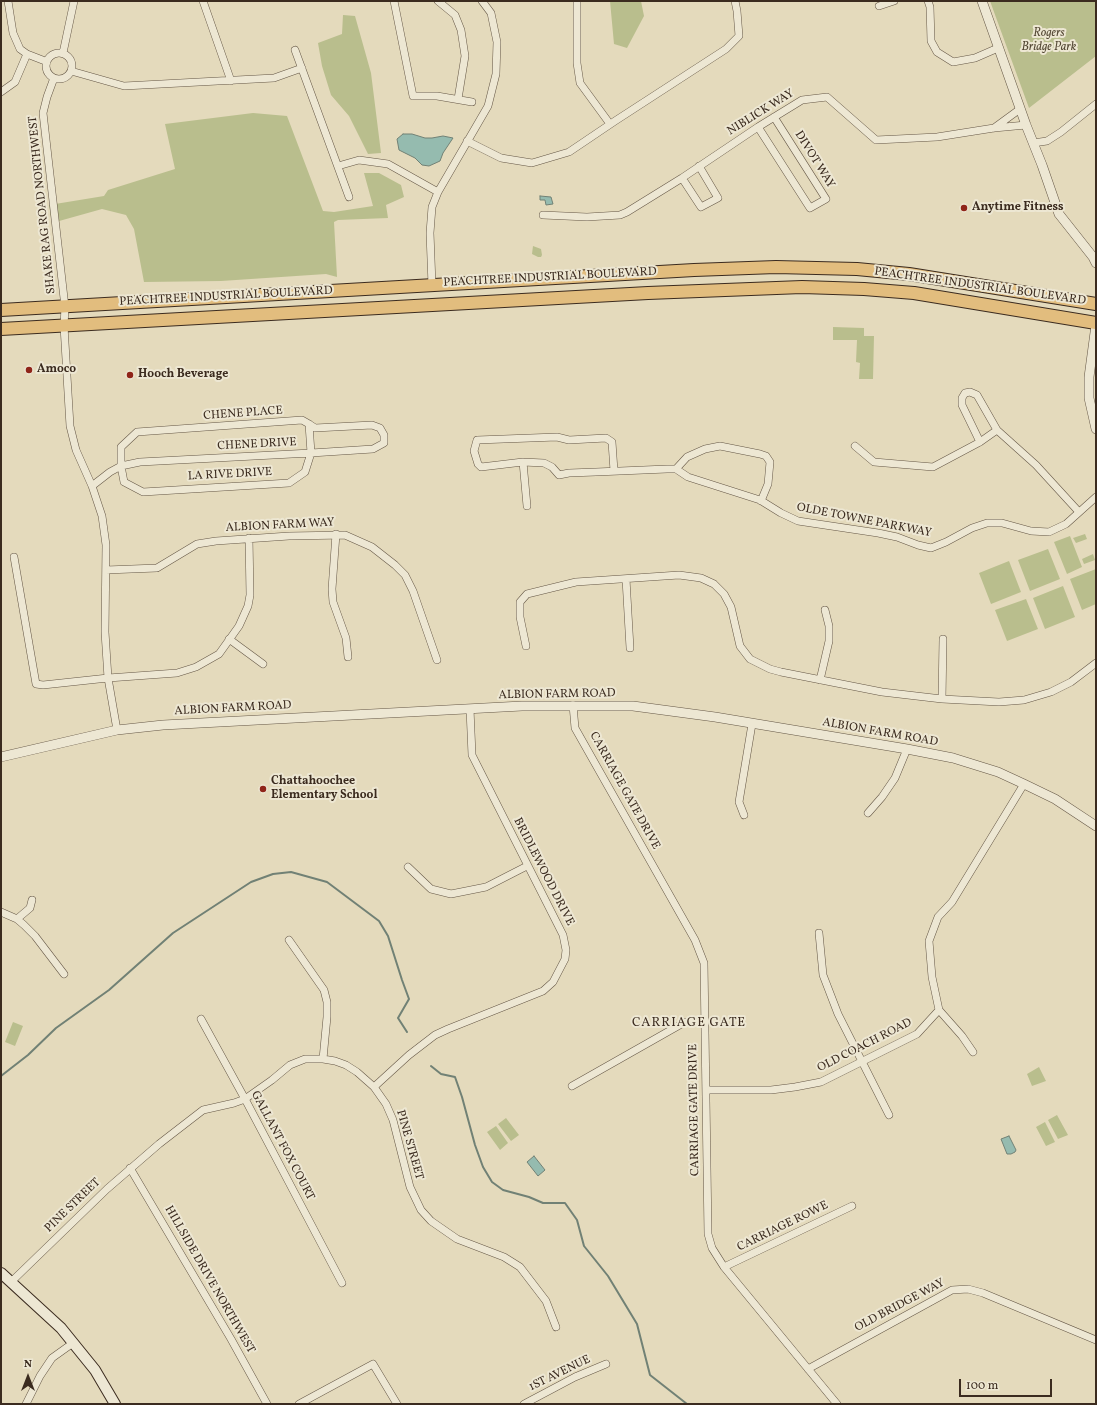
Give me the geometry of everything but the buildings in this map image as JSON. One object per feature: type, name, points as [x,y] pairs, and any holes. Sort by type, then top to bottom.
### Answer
[{"type":"highway","name":"PEACHTREE INDUSTRIAL BOULEVARD","points":[[1,310],[721,268],[818,267],[909,274],[1096,304]]},
{"type":"highway","name":"PEACHTREE INDUSTRIAL BOULEVARD","points":[[1,329],[648,293],[802,288],[864,289],[914,293],[1096,324]]},
{"type":"main road","points":[[1,1273],[61,1328],[95,1370],[115,1404]]},
{"type":"street","points":[[8,1],[13,33],[20,49],[27,54],[45,61]]},
{"type":"street","points":[[63,53],[74,1]]},
{"type":"street","points":[[203,1],[231,80]]},
{"type":"street","points":[[394,1],[413,96],[437,96],[472,102]]},
{"type":"street","points":[[438,1],[455,15],[461,30],[465,56],[458,99]]},
{"type":"street","points":[[432,285],[430,233],[432,207],[438,192],[488,106],[496,74],[498,42],[491,13],[482,1]]},
{"type":"street","points":[[577,1],[577,63],[580,83],[610,124]]},
{"type":"street","points":[[467,141],[501,158],[532,163],[569,152],[726,49],[739,36],[735,1]]},
{"type":"street","points":[[879,6],[894,1]]},
{"type":"street","points":[[928,1],[930,7],[931,41],[936,52],[954,62],[976,58],[998,48]]},
{"type":"street","points":[[982,1],[1059,214],[1093,257],[1096,263]]},
{"type":"street","points":[[295,50],[349,197]]},
{"type":"street","points":[[63,53],[71,60],[71,71],[64,78],[54,78],[46,72],[45,61],[53,54],[63,53]]},
{"type":"street","points":[[1,92],[15,82],[27,54]]},
{"type":"street","points":[[71,71],[124,86],[274,78],[302,68]]},
{"type":"street","name":"SHAKE RAG ROAD NORTHWEST","points":[[54,78],[43,113],[65,307],[64,326],[70,426],[76,450],[92,486],[102,516],[106,545],[105,632],[108,678],[117,730]]},
{"type":"street","name":"NIBLICK WAY","points":[[543,216],[587,217],[620,215],[627,212],[682,178],[758,126],[802,100],[827,97],[876,140],[936,137],[994,128],[1026,125]]},
{"type":"street","points":[[1033,143],[1047,140],[1061,132],[1096,104]]},
{"type":"street","name":"NIBLICK WAY","points":[[994,128],[1020,109]]},
{"type":"street","name":"DIVOT WAY","points":[[758,126],[810,208],[826,198],[774,117]]},
{"type":"street","points":[[338,166],[359,160],[388,164],[438,192]]},
{"type":"street","points":[[682,178],[700,207],[718,198],[699,166]]},
{"type":"street","points":[[1096,324],[1089,376],[1090,398],[1096,429]]},
{"type":"street","points":[[980,442],[962,405],[962,398],[966,393],[970,392],[977,395],[997,430],[1036,465],[1079,512]]},
{"type":"street","name":"CHENE PLACE","points":[[121,466],[121,447],[137,432],[302,420],[315,428],[372,425],[380,428],[384,436]]},
{"type":"street","name":"LA RIVE DRIVE","points":[[121,466],[124,482],[143,492],[289,483],[305,472],[311,453],[309,424]]},
{"type":"street","points":[[855,446],[874,462],[933,467],[980,442],[997,430]]},
{"type":"street","name":"CHENE DRIVE","points":[[121,466],[140,462],[373,449],[384,443],[384,436]]},
{"type":"street","points":[[614,471],[612,442],[606,438],[569,440],[557,437],[477,440],[474,451],[478,464],[481,467],[523,462],[544,463],[552,467],[559,475],[569,473],[676,469],[687,457],[705,449],[720,446],[766,456],[770,462],[768,484],[761,501]]},
{"type":"street","points":[[523,462],[527,506]]},
{"type":"street","points":[[92,486],[110,472],[121,466]]},
{"type":"street","name":"OLDE TOWNE PARKWAY","points":[[676,469],[688,477],[761,501],[798,521],[897,537],[931,548],[972,528],[987,524],[1002,523],[1031,531],[1049,532],[1066,524],[1096,497]]},
{"type":"street","points":[[336,534],[332,589],[333,602],[346,638],[348,657]]},
{"type":"street","name":"ALBION FARM WAY","points":[[106,570],[158,568],[197,544],[249,538],[336,534],[345,535],[372,547],[396,565],[405,575],[413,591],[437,660]]},
{"type":"street","points":[[14,557],[36,684],[43,685],[177,673],[196,667],[218,654],[239,626],[248,606],[250,595],[249,538]]},
{"type":"street","points":[[526,646],[520,617],[520,602],[527,594],[576,582],[679,576],[701,578],[714,584],[724,594],[731,607],[740,646],[750,659],[770,669],[820,680],[882,692],[942,699],[999,702],[1024,700],[1051,692],[1071,682],[1096,663]]},
{"type":"street","points":[[626,579],[630,648]]},
{"type":"street","points":[[820,680],[830,641],[829,626],[825,610]]},
{"type":"street","points":[[942,699],[943,638]]},
{"type":"street","points":[[229,639],[263,664]]},
{"type":"street","name":"CARRIAGE GATE DRIVE","points":[[573,706],[576,728],[695,940],[704,963],[708,1234],[712,1248],[724,1267],[837,1404]]},
{"type":"street","name":"ALBION FARM ROAD","points":[[1,757],[117,730],[163,725],[470,709],[633,706],[715,717],[953,758],[998,772],[1024,784],[1055,799],[1096,826]]},
{"type":"street","name":"BRIDLEWOOD DRIVE","points":[[374,1087],[409,1055],[435,1036],[448,1029],[548,988],[553,982],[565,959],[566,950],[563,935],[472,755],[470,709]]},
{"type":"street","points":[[744,815],[739,802],[752,724]]},
{"type":"street","points":[[868,813],[882,797],[895,778],[906,749]]},
{"type":"street","points":[[973,1052],[962,1036],[939,1010],[932,977],[929,941],[938,917],[952,902],[1024,784]]},
{"type":"street","points":[[408,867],[430,889],[451,894],[486,887],[527,866]]},
{"type":"street","points":[[17,919],[30,908],[32,900]]},
{"type":"street","points":[[1,912],[17,919],[35,936],[64,974]]},
{"type":"street","points":[[819,933],[823,975],[838,1014],[889,1116]]},
{"type":"street","points":[[289,940],[324,990],[327,1002],[327,1017],[323,1059]]},
{"type":"street","name":"OLD COACH ROAD","points":[[706,1090],[771,1090],[821,1082],[917,1034],[939,1010]]},
{"type":"street","name":"GALLANT FOX COURT","points":[[201,1019],[342,1283]]},
{"type":"street","points":[[572,1086],[686,1022],[705,1022]]},
{"type":"street","name":"PINE STREET","points":[[11,1282],[130,1168],[203,1110],[245,1099],[290,1065],[305,1059],[323,1059],[346,1065],[357,1072],[374,1087],[386,1104],[393,1120],[410,1187],[422,1210],[430,1221],[457,1239],[504,1257],[520,1268],[546,1300],[556,1327]]},
{"type":"street","name":"HILLSIDE DRIVE NORTHWEST","points":[[130,1168],[231,1339],[267,1404]]},
{"type":"street","name":"CARRIAGE ROWE","points":[[724,1267],[852,1206]]},
{"type":"street","name":"OLD BRIDGE WAY","points":[[808,1369],[952,1290],[968,1289],[983,1293],[1096,1340]]},
{"type":"street","points":[[26,1404],[40,1376],[52,1358],[73,1343]]},
{"type":"street","points":[[299,1404],[373,1364],[397,1404]]},
{"type":"street","name":"1ST AVENUE","points":[[524,1404],[575,1377],[606,1364]]},
{"type":"green space","points":[[610,1],[641,1],[644,16],[627,48],[614,44]]},
{"type":"green space","name":"Rogers Bridge Park","points":[[990,1],[1096,1],[1096,56],[1029,108]]},
{"type":"green space","points":[[343,15],[355,16],[371,73],[381,153],[368,154],[349,116],[331,95],[322,66],[318,43],[342,34]]},
{"type":"green space","points":[[253,113],[287,116],[323,211],[334,212],[373,206],[364,173],[379,173],[401,185],[404,197],[386,205],[388,218],[338,220],[334,222],[337,277],[326,274],[221,281],[144,282],[134,229],[126,215],[102,209],[52,223],[49,205],[104,196],[108,190],[175,169],[165,124]]},
{"type":"green space","points":[[533,246],[541,249],[541,257],[532,254]]},
{"type":"green space","points":[[833,327],[864,328],[864,336],[874,336],[873,379],[859,379],[860,363],[856,362],[857,340],[833,340]]},
{"type":"green space","points":[[1085,534],[1087,539],[1076,543],[1073,538]]},
{"type":"green space","points":[[1070,536],[1082,567],[1067,574],[1054,542]]},
{"type":"green space","points":[[1048,549],[1060,579],[1030,591],[1018,560]]},
{"type":"green space","points":[[1093,554],[1095,560],[1084,564],[1082,559]]},
{"type":"green space","points":[[1009,561],[1021,592],[991,604],[979,573]]},
{"type":"green space","points":[[1096,569],[1096,604],[1082,610],[1070,579]]},
{"type":"green space","points":[[1063,586],[1075,617],[1045,629],[1033,598]]},
{"type":"green space","points":[[1026,599],[1038,629],[1007,641],[995,610]]},
{"type":"green space","points":[[13,1022],[23,1026],[15,1046],[5,1042]]},
{"type":"green space","points":[[1039,1067],[1046,1081],[1032,1086],[1027,1074]]},
{"type":"green space","points":[[1057,1115],[1068,1135],[1058,1139],[1048,1120]]},
{"type":"green space","points":[[506,1118],[519,1135],[511,1141],[498,1124]]},
{"type":"green space","points":[[1045,1122],[1055,1142],[1046,1146],[1036,1127]]},
{"type":"green space","points":[[496,1126],[508,1143],[500,1150],[487,1132]]},
{"type":"water","points":[[403,134],[412,134],[425,138],[443,136],[453,138],[443,153],[440,161],[429,166],[422,165],[415,158],[399,150],[397,139]]},
{"type":"water","points":[[540,196],[551,197],[553,204],[546,205],[545,200],[540,200]]},
{"type":"water","points":[[1009,1136],[1016,1150],[1011,1154],[1007,1154],[1001,1139]]},
{"type":"water","points":[[534,1156],[545,1170],[538,1176],[527,1162]]},
{"type":"waterway","points":[[1,1076],[28,1055],[56,1028],[109,990],[173,933],[251,882],[273,874],[291,872],[327,882],[379,921],[388,936],[409,999],[398,1018],[407,1032]]},
{"type":"waterway","points":[[431,1066],[441,1074],[455,1077],[475,1145],[483,1167],[492,1182],[503,1190],[529,1197],[543,1203],[565,1203],[577,1220],[584,1246],[608,1276],[637,1324],[650,1375],[687,1404]]},
{"type":"place","name":"Anytime Fitness","points":[[964,208]]},
{"type":"place","name":"Amoco","points":[[29,370]]},
{"type":"place","name":"Hooch Beverage","points":[[130,375]]},
{"type":"place","name":"Chattahoochee Elementary School","points":[[263,789]]},
{"type":"district","name":"CARRIAGE GATE","points":[[689,1024]]}]
